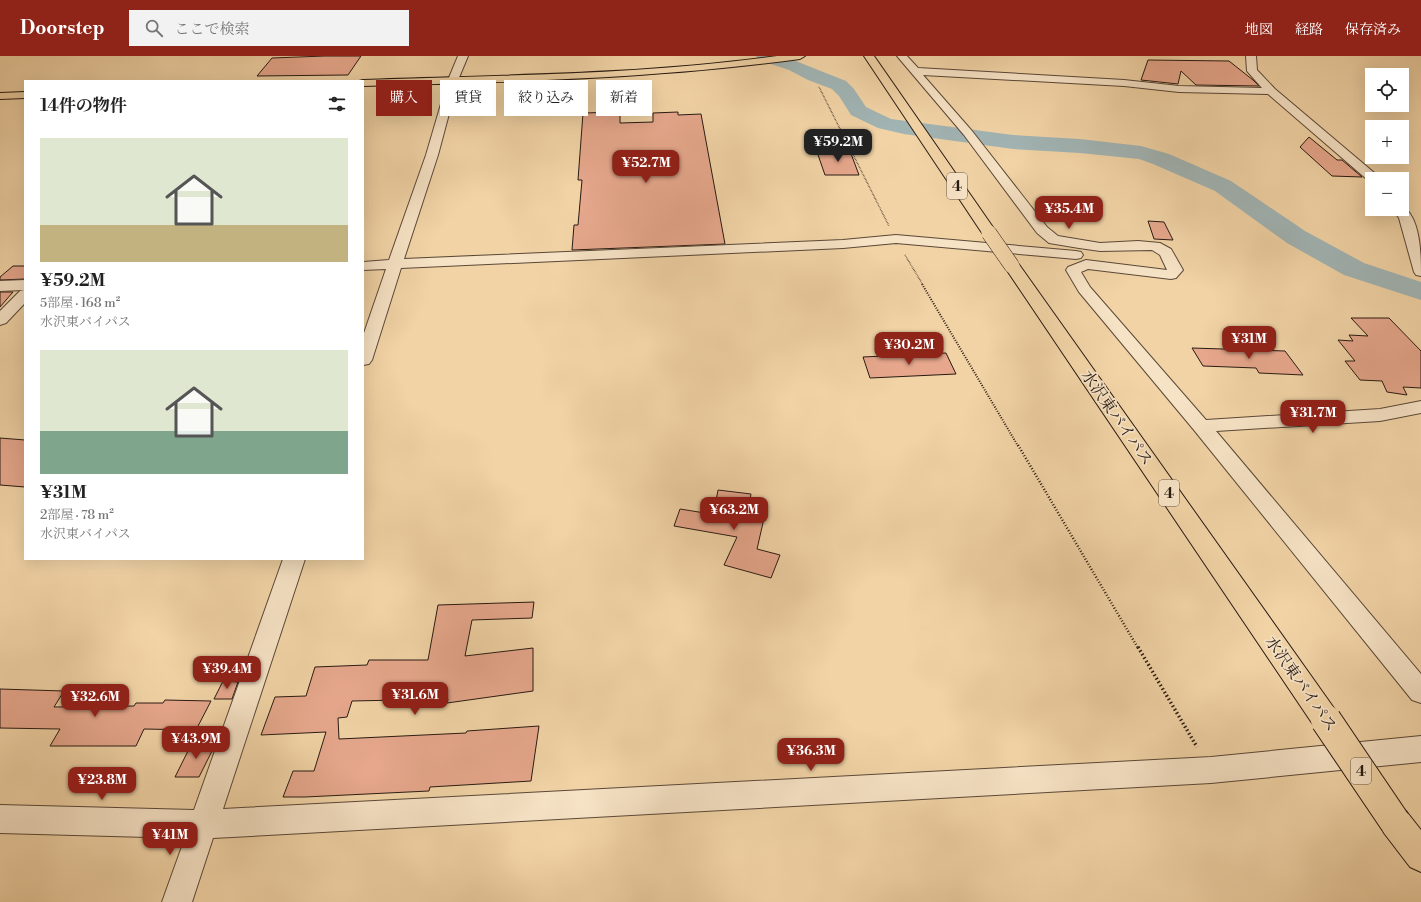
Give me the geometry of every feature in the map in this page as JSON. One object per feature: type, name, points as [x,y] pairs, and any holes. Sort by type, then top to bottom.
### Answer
[{"type":"main road","points":[[453,80],[633,74],[754,62],[794,56]]},
{"type":"main road","name":"水沢東バイパス","points":[[869,56],[989,233],[1395,822],[1421,856]]},
{"type":"main road","points":[[364,83],[440,80]]},
{"type":"main road","points":[[0,96],[24,95]]},
{"type":"street","points":[[453,80],[464,56]]},
{"type":"street","points":[[902,56],[968,132],[1042,230],[1054,240],[1100,247],[1138,245],[1155,246],[1166,252],[1176,270],[1171,275],[1086,264],[1072,270],[1084,289],[1421,692]]},
{"type":"street","points":[[1251,56],[1252,71],[1271,91],[1366,172]]},
{"type":"street","points":[[914,71],[1124,83],[1145,87],[1183,90],[1271,91]]},
{"type":"street","points":[[364,357],[432,156],[443,116]]},
{"type":"street","points":[[1404,216],[1421,272]]},
{"type":"street","points":[[364,266],[836,244],[896,239],[990,248],[1172,261]]},
{"type":"street","points":[[0,286],[24,285]]},
{"type":"street","points":[[0,320],[24,295]]},
{"type":"street","points":[[1200,426],[1380,415],[1421,407]]},
{"type":"street","points":[[177,902],[294,560]]},
{"type":"street","points":[[0,818],[203,824],[1211,770],[1421,749]]},
{"type":"path","points":[[819,87],[896,239],[1211,770]]},
{"type":"building","points":[[361,56],[348,75],[257,76],[272,58]]},
{"type":"building","points":[[1148,60],[1229,61],[1259,86],[1196,85],[1181,71],[1178,84],[1141,80]]},
{"type":"building","points":[[678,112],[678,115],[701,114],[725,244],[572,250],[574,225],[578,225],[582,180],[578,180],[583,116],[588,116],[588,113],[596,113],[596,116],[620,116],[620,123],[653,122],[653,113]]},
{"type":"building","points":[[1309,137],[1337,160],[1342,160],[1362,177],[1332,176],[1300,147]]},
{"type":"building","points":[[850,151],[859,175],[825,175],[817,152]]},
{"type":"building","points":[[1148,221],[1164,222],[1173,240],[1154,239]]},
{"type":"building","points":[[13,266],[24,266],[24,279],[0,280],[0,277]]},
{"type":"building","points":[[0,292],[13,292],[0,307]]},
{"type":"building","points":[[1351,318],[1389,318],[1421,351],[1421,388],[1403,387],[1407,395],[1387,392],[1382,381],[1360,380],[1345,361],[1355,361],[1338,340],[1353,341],[1349,335],[1368,336]]},
{"type":"building","points":[[1192,348],[1285,351],[1303,375],[1259,373],[1256,368],[1203,366]]},
{"type":"building","points":[[946,353],[956,374],[870,378],[863,357]]},
{"type":"building","points":[[0,438],[24,440],[24,487],[0,485]]},
{"type":"building","points":[[718,490],[751,494],[748,511],[765,514],[757,549],[780,555],[771,578],[724,565],[737,537],[674,526],[680,509],[705,513],[708,505],[715,506]]},
{"type":"building","points":[[534,602],[532,618],[472,620],[465,656],[533,648],[533,691],[447,703],[448,699],[352,701],[347,717],[338,718],[339,739],[466,733],[467,731],[539,726],[531,781],[430,787],[429,791],[283,797],[293,771],[314,771],[326,732],[261,735],[275,697],[306,696],[315,667],[367,665],[369,660],[428,660],[438,605]]},
{"type":"building","points":[[223,681],[238,682],[232,699],[214,699]]},
{"type":"building","points":[[0,689],[64,691],[54,707],[134,706],[136,703],[163,703],[165,700],[211,701],[196,730],[144,729],[136,746],[50,746],[60,729],[0,728]]},
{"type":"building","points":[[192,743],[216,743],[199,777],[175,777]]},
{"type":"waterway","points":[[765,56],[795,66],[815,76],[839,85],[847,93],[858,111],[885,124],[904,128],[1013,142],[1080,146],[1141,153],[1161,159],[1223,186],[1296,237],[1354,269],[1421,291]]}]
